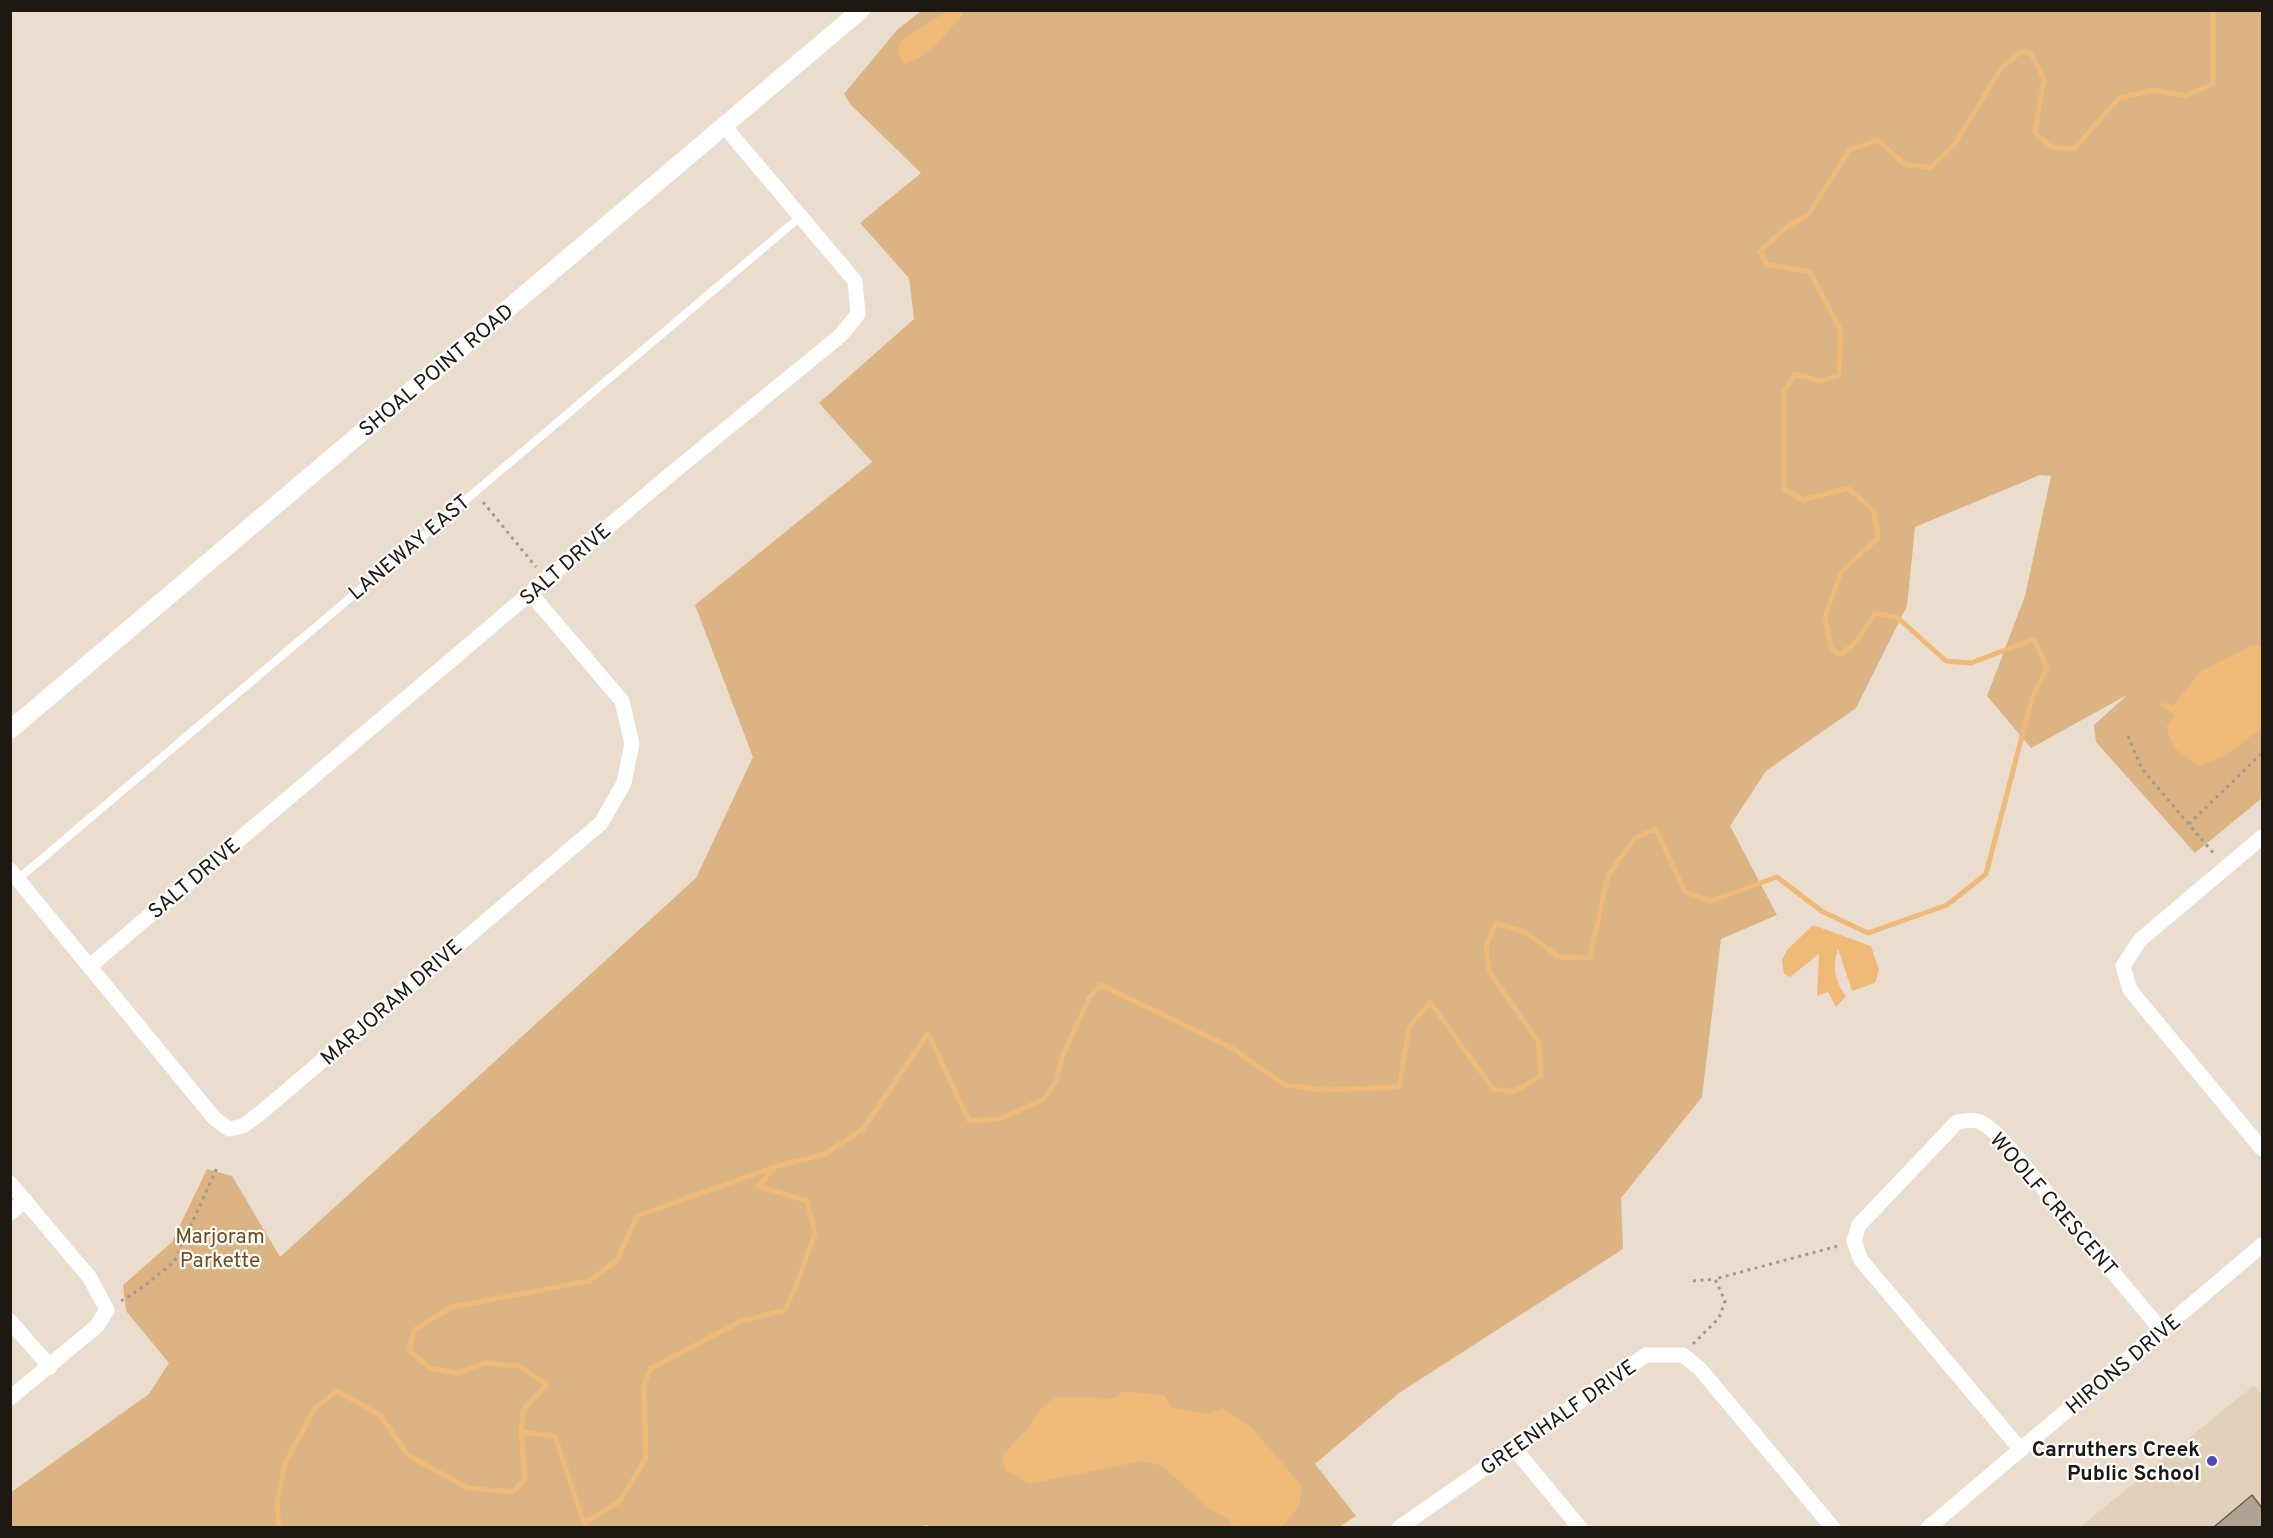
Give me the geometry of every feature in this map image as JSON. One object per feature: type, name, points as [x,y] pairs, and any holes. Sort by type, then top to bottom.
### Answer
[{"type":"street","name":"SHOAL POINT ROAD","points":[[10,730],[861,10]]},
{"type":"street","name":"SALT DRIVE","points":[[90,966],[666,478],[840,336],[858,314],[855,281],[724,126]]},
{"type":"street","name":"MARJORAM DRIVE","points":[[14,874],[215,1119],[229,1129],[243,1126],[601,823],[624,783],[632,744],[622,701],[531,594]]},
{"type":"street","points":[[2262,837],[2140,939],[2123,966],[2130,990],[2262,1149]]},
{"type":"street","name":"WOOLF CRESCENT","points":[[1854,1241],[1859,1225],[1892,1188],[1957,1122],[1972,1119],[1985,1124],[2001,1138],[2162,1330]]},
{"type":"street","points":[[10,1183],[90,1278],[107,1310],[97,1326],[10,1398]]},
{"type":"street","points":[[10,1213],[25,1200]]},
{"type":"street","points":[[1854,1241],[1861,1260],[2021,1450]]},
{"type":"street","name":"HIRONS DRIVE","points":[[1928,1527],[2262,1245]]},
{"type":"street","points":[[10,1321],[50,1367]]},
{"type":"street","name":"GREENHALF DRIVE","points":[[1400,1527],[1646,1355],[1683,1355]]},
{"type":"street","points":[[1683,1355],[1700,1370],[1833,1527]]},
{"type":"street","points":[[1514,1448],[1580,1527]]},
{"type":"lane","name":"LANEWAY EAST","points":[[14,874],[474,492],[800,217]]},
{"type":"path","points":[[474,492],[539,570]]},
{"type":"path","points":[[2128,736],[2142,769],[2225,867]]},
{"type":"path","points":[[2189,824],[2262,753]]},
{"type":"path","points":[[107,1310],[143,1287],[174,1262],[217,1168]]},
{"type":"path","points":[[1693,1281],[1715,1279],[1854,1241]]},
{"type":"path","points":[[1683,1355],[1719,1318],[1725,1301],[1715,1279]]},
{"type":"shaded area","points":[[948,11],[963,12],[929,51],[904,64],[897,53],[901,40]]},
{"type":"shaded area","points":[[2253,645],[2262,646],[2262,728],[2225,756],[2198,766],[2174,748],[2166,727],[2175,715],[2156,702],[2173,705],[2201,671]]},
{"type":"shaded area","points":[[1813,925],[1871,946],[1879,970],[1875,983],[1852,991],[1838,949],[1835,962],[1836,974],[1839,985],[1846,996],[1836,1007],[1828,992],[1817,996],[1819,954],[1790,977],[1784,974],[1782,960],[1787,950]]},
{"type":"shaded area","name":"Carruthers Creek Public School","points":[[2254,1385],[2262,1395],[2262,1527],[2079,1528]]},
{"type":"shaded area","points":[[1124,1391],[1164,1395],[1171,1407],[1208,1414],[1223,1408],[1251,1427],[1302,1486],[1300,1504],[1282,1527],[1234,1527],[1228,1519],[1211,1510],[1162,1466],[1142,1461],[1029,1484],[1005,1470],[1002,1456],[1027,1429],[1039,1410],[1055,1397],[1115,1398]]},
{"type":"green space","name":"Marjoram Parkette","points":[[921,11],[2262,11],[2262,798],[2195,853],[2096,742],[2094,725],[2127,695],[2031,748],[1987,696],[2025,596],[2051,476],[2040,475],[1915,527],[1907,606],[1856,708],[1766,771],[1730,826],[1777,915],[1721,939],[1702,1097],[1621,1198],[1623,1249],[1399,1393],[1315,1464],[1356,1516],[1339,1527],[931,1528],[927,1525],[918,1528],[11,1528],[10,1493],[149,1394],[169,1363],[126,1311],[123,1285],[172,1242],[207,1169],[232,1176],[280,1257],[696,878],[753,757],[695,605],[872,462],[819,403],[914,319],[909,278],[860,223],[921,173],[850,104],[844,94],[897,30]]},
{"type":"building","points":[[2252,1495],[2262,1508],[2262,1527],[2214,1527]]},
{"type":"waterway","points":[[279,1528],[277,1503],[285,1463],[315,1408],[337,1391],[380,1415],[408,1455],[468,1488],[513,1492],[525,1479],[521,1432],[523,1410],[547,1384],[519,1366],[485,1363],[457,1373],[431,1369],[409,1350],[414,1330],[452,1307],[589,1281],[617,1260],[637,1216],[774,1167],[825,1154],[863,1129],[928,1033],[969,1121],[1000,1119],[1044,1099],[1057,1080],[1062,1057],[1089,998],[1101,985],[1232,1048],[1285,1085],[1322,1090],[1399,1087],[1409,1027],[1430,1002],[1493,1089],[1513,1092],[1541,1076],[1539,1043],[1489,971],[1486,946],[1496,923],[1525,932],[1559,957],[1590,958],[1608,875],[1635,838],[1656,829],[1685,892],[1711,901],[1777,877],[1823,912],[1868,933],[1947,905],[1986,874],[2032,698],[2047,668],[2034,639],[1971,663],[1946,661],[1898,618],[1875,613],[1857,641],[1840,655],[1831,648],[1825,617],[1841,572],[1878,538],[1874,511],[1848,488],[1803,500],[1784,489],[1784,392],[1795,374],[1821,381],[1839,375],[1841,331],[1810,272],[1767,264],[1760,252],[1784,229],[1809,214],[1849,150],[1878,140],[1904,164],[1930,168],[1954,145],[2001,69],[2020,52],[2031,53],[2044,79],[2035,133],[2051,147],[2074,149],[2119,98],[2153,90],[2185,96],[2213,84],[2213,10]]},
{"type":"waterway","points":[[521,1432],[555,1436],[584,1523],[620,1501],[646,1458],[644,1386],[650,1369],[739,1322],[785,1310],[815,1233],[807,1201],[758,1186],[773,1169]]},
{"type":"place","name":"Carruthers Creek Public School","points":[[2212,1461]]}]
